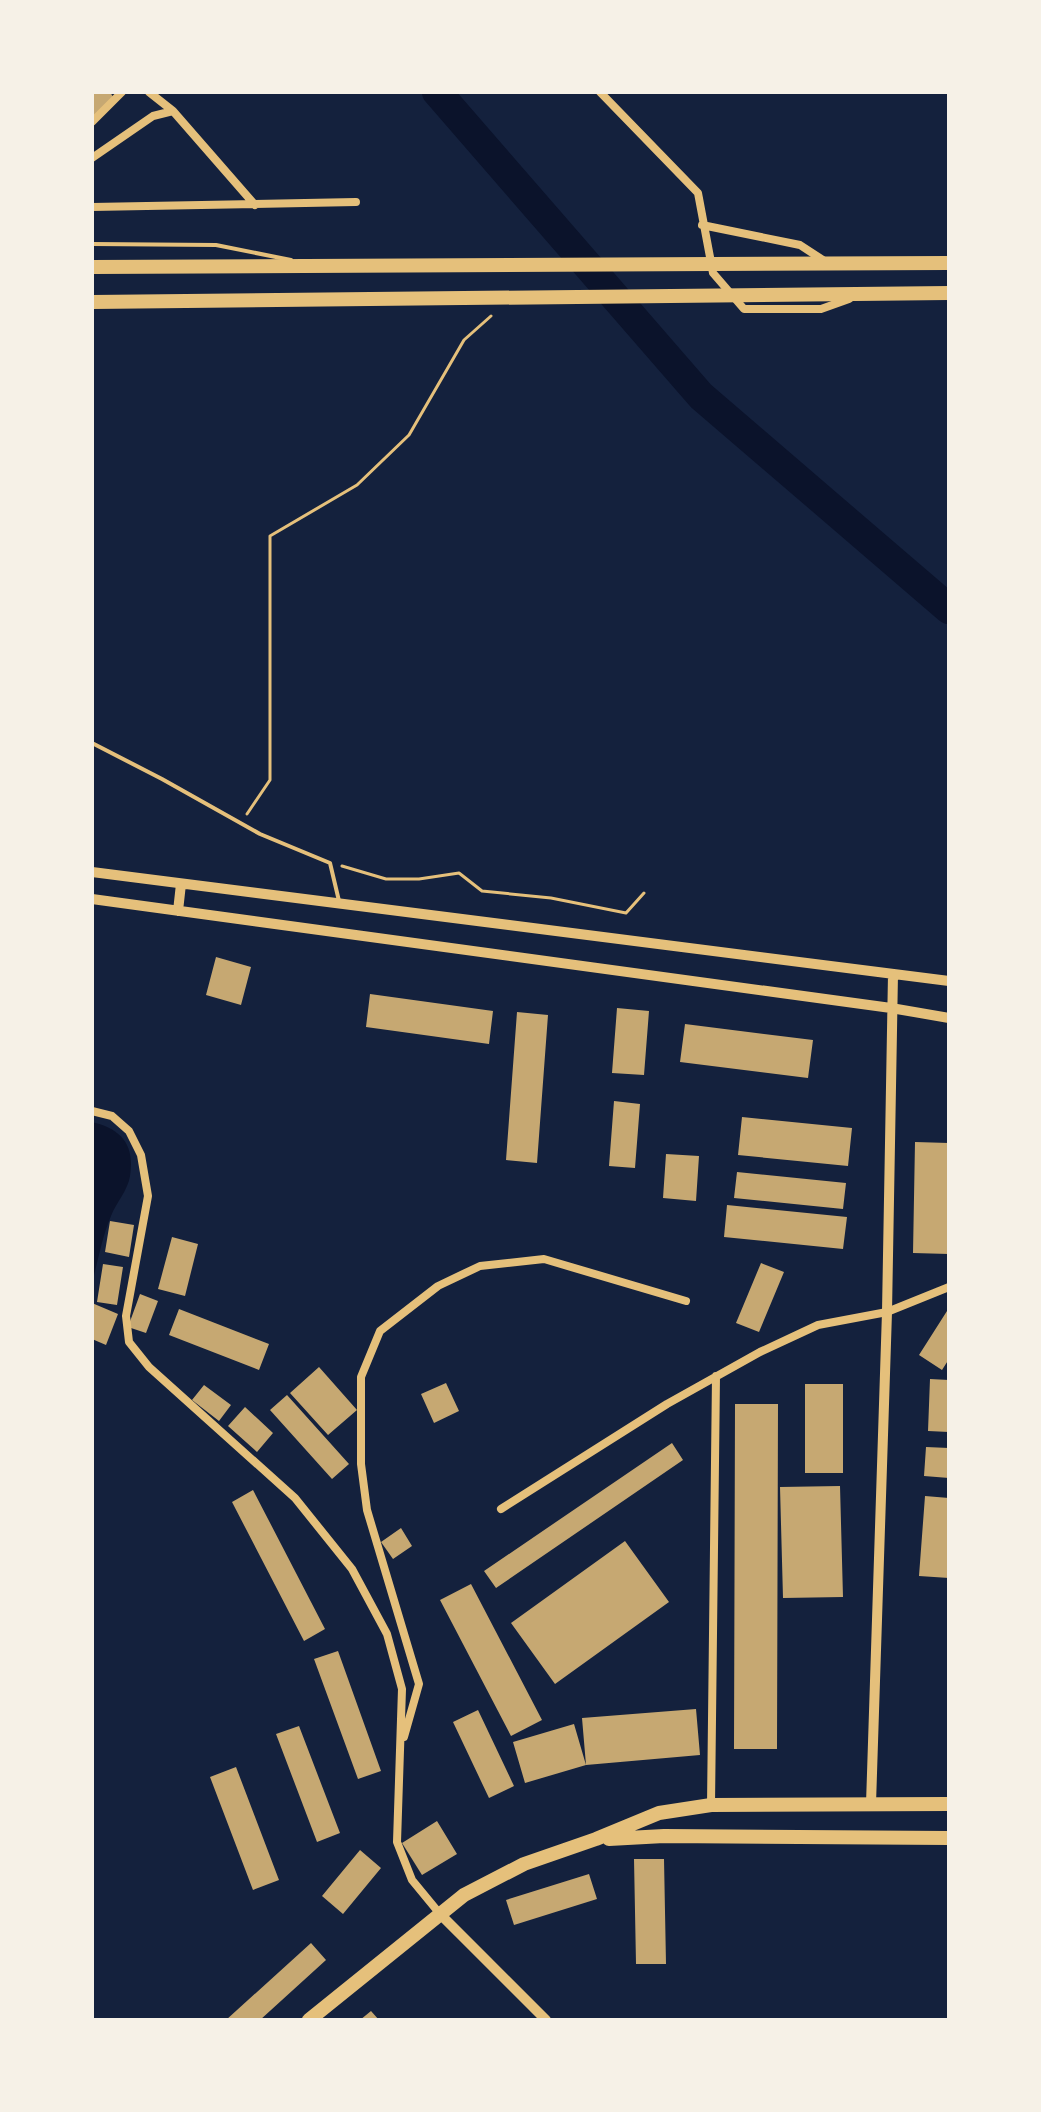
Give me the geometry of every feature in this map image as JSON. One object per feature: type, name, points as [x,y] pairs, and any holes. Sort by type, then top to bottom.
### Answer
[{"type":"highway","points":[[92,267],[949,263]]},
{"type":"highway","points":[[92,302],[949,293]]},
{"type":"highway","points":[[309,2020],[464,1895],[524,1864],[659,1813],[711,1805],[949,1804]]},
{"type":"highway","points":[[596,1839],[664,1836],[949,1838]]},
{"type":"street","points":[[92,122],[122,92]]},
{"type":"street","points":[[149,92],[173,111],[255,205]]},
{"type":"street","points":[[600,92],[698,193],[713,273],[744,309],[821,309],[861,294]]},
{"type":"street","points":[[92,158],[153,116],[173,111]]},
{"type":"street","points":[[92,207],[356,202]]},
{"type":"street","points":[[702,225],[800,245],[830,265]]},
{"type":"street","points":[[92,872],[949,981]]},
{"type":"street","points":[[178,911],[181,884]]},
{"type":"street","points":[[92,899],[949,1018]]},
{"type":"street","points":[[871,1804],[887,1312],[893,974]]},
{"type":"street","points":[[92,1111],[112,1116],[129,1131],[141,1155],[148,1196],[126,1316],[129,1342],[149,1367],[295,1498],[352,1569],[387,1634],[402,1689],[397,1842],[412,1880],[440,1914],[546,2020]]},
{"type":"street","points":[[400,1749],[419,1684],[367,1510],[361,1464],[361,1377],[380,1331],[438,1286],[480,1266],[544,1259],[686,1301]]},
{"type":"street","points":[[501,1509],[716,1376],[818,1325],[887,1312],[949,1287]]},
{"type":"street","points":[[711,1805],[716,1376]]},
{"type":"lane","points":[[92,244],[216,245],[329,267]]},
{"type":"lane","points":[[92,743],[241,823],[330,863],[340,904]]},
{"type":"path","points":[[241,823],[270,780],[270,536],[357,485],[409,435],[464,340],[491,316]]},
{"type":"path","points":[[330,863],[386,879],[419,879],[459,873],[482,891],[551,898],[626,913],[644,893]]},
{"type":"water","points":[[92,1122],[111,1129],[124,1140],[131,1165],[127,1186],[105,1232],[92,1283]]},
{"type":"building","points":[[92,92],[110,92],[115,100],[92,119]]},
{"type":"building","points":[[216,957],[251,967],[241,1005],[206,995]]},
{"type":"building","points":[[370,994],[493,1011],[489,1044],[366,1027]]},
{"type":"building","points":[[617,1008],[649,1011],[644,1075],[612,1073]]},
{"type":"building","points":[[517,1012],[548,1015],[537,1163],[506,1160]]},
{"type":"building","points":[[685,1024],[813,1040],[808,1078],[680,1062]]},
{"type":"building","points":[[614,1101],[640,1104],[635,1168],[609,1166]]},
{"type":"building","points":[[742,1117],[852,1128],[848,1166],[738,1155]]},
{"type":"building","points":[[915,1142],[949,1143],[949,1254],[913,1253]]},
{"type":"building","points":[[666,1154],[699,1156],[696,1201],[663,1198]]},
{"type":"building","points":[[737,1172],[846,1183],[843,1209],[734,1198]]},
{"type":"building","points":[[727,1205],[847,1217],[843,1249],[724,1237]]},
{"type":"building","points":[[110,1221],[134,1225],[129,1257],[105,1252]]},
{"type":"building","points":[[172,1237],[198,1244],[185,1296],[158,1289]]},
{"type":"building","points":[[761,1263],[784,1272],[759,1332],[736,1323]]},
{"type":"building","points":[[103,1264],[123,1267],[117,1305],[97,1302]]},
{"type":"building","points":[[140,1294],[158,1301],[146,1333],[128,1327]]},
{"type":"building","points":[[92,1303],[118,1314],[106,1345],[92,1339]]},
{"type":"building","points":[[179,1309],[269,1344],[259,1370],[169,1335]]},
{"type":"building","points":[[947,1311],[949,1359],[942,1370],[919,1355]]},
{"type":"building","points":[[319,1367],[357,1410],[328,1435],[290,1393]]},
{"type":"building","points":[[930,1379],[949,1380],[949,1432],[928,1431]]},
{"type":"building","points":[[446,1383],[459,1411],[434,1423],[421,1394]]},
{"type":"building","points":[[805,1384],[843,1384],[843,1473],[805,1473]]},
{"type":"building","points":[[204,1385],[231,1405],[219,1421],[192,1400]]},
{"type":"building","points":[[287,1395],[349,1464],[332,1479],[270,1410]]},
{"type":"building","points":[[735,1404],[778,1404],[777,1749],[734,1749]]},
{"type":"building","points":[[245,1407],[273,1433],[257,1452],[228,1426]]},
{"type":"building","points":[[672,1443],[683,1460],[496,1588],[484,1571]]},
{"type":"building","points":[[926,1447],[949,1448],[949,1478],[924,1476]]},
{"type":"building","points":[[840,1486],[843,1597],[783,1598],[780,1487]]},
{"type":"building","points":[[253,1490],[325,1629],[304,1641],[232,1502]]},
{"type":"building","points":[[925,1496],[949,1498],[949,1578],[919,1576]]},
{"type":"building","points":[[401,1528],[412,1546],[393,1559],[381,1542]]},
{"type":"building","points":[[625,1541],[669,1602],[555,1684],[511,1623]]},
{"type":"building","points":[[471,1584],[542,1720],[511,1736],[440,1600]]},
{"type":"building","points":[[338,1651],[381,1771],[358,1779],[314,1659]]},
{"type":"building","points":[[696,1709],[700,1755],[586,1765],[582,1718]]},
{"type":"building","points":[[478,1710],[514,1786],[489,1798],[453,1722]]},
{"type":"building","points":[[574,1724],[586,1765],[525,1783],[513,1742]]},
{"type":"building","points":[[299,1726],[340,1833],[317,1842],[276,1734]]},
{"type":"building","points":[[236,1767],[279,1880],[253,1890],[210,1777]]},
{"type":"building","points":[[437,1821],[457,1854],[422,1875],[402,1843]]},
{"type":"building","points":[[360,1850],[381,1868],[343,1914],[322,1896]]},
{"type":"building","points":[[634,1859],[664,1859],[666,1964],[636,1964]]},
{"type":"building","points":[[589,1874],[597,1899],[514,1925],[506,1900]]},
{"type":"building","points":[[311,1943],[326,1960],[260,2020],[226,2020]]},
{"type":"building","points":[[371,2011],[379,2020],[360,2020]]},
{"type":"waterway","points":[[437,92],[701,396],[949,609]]}]
